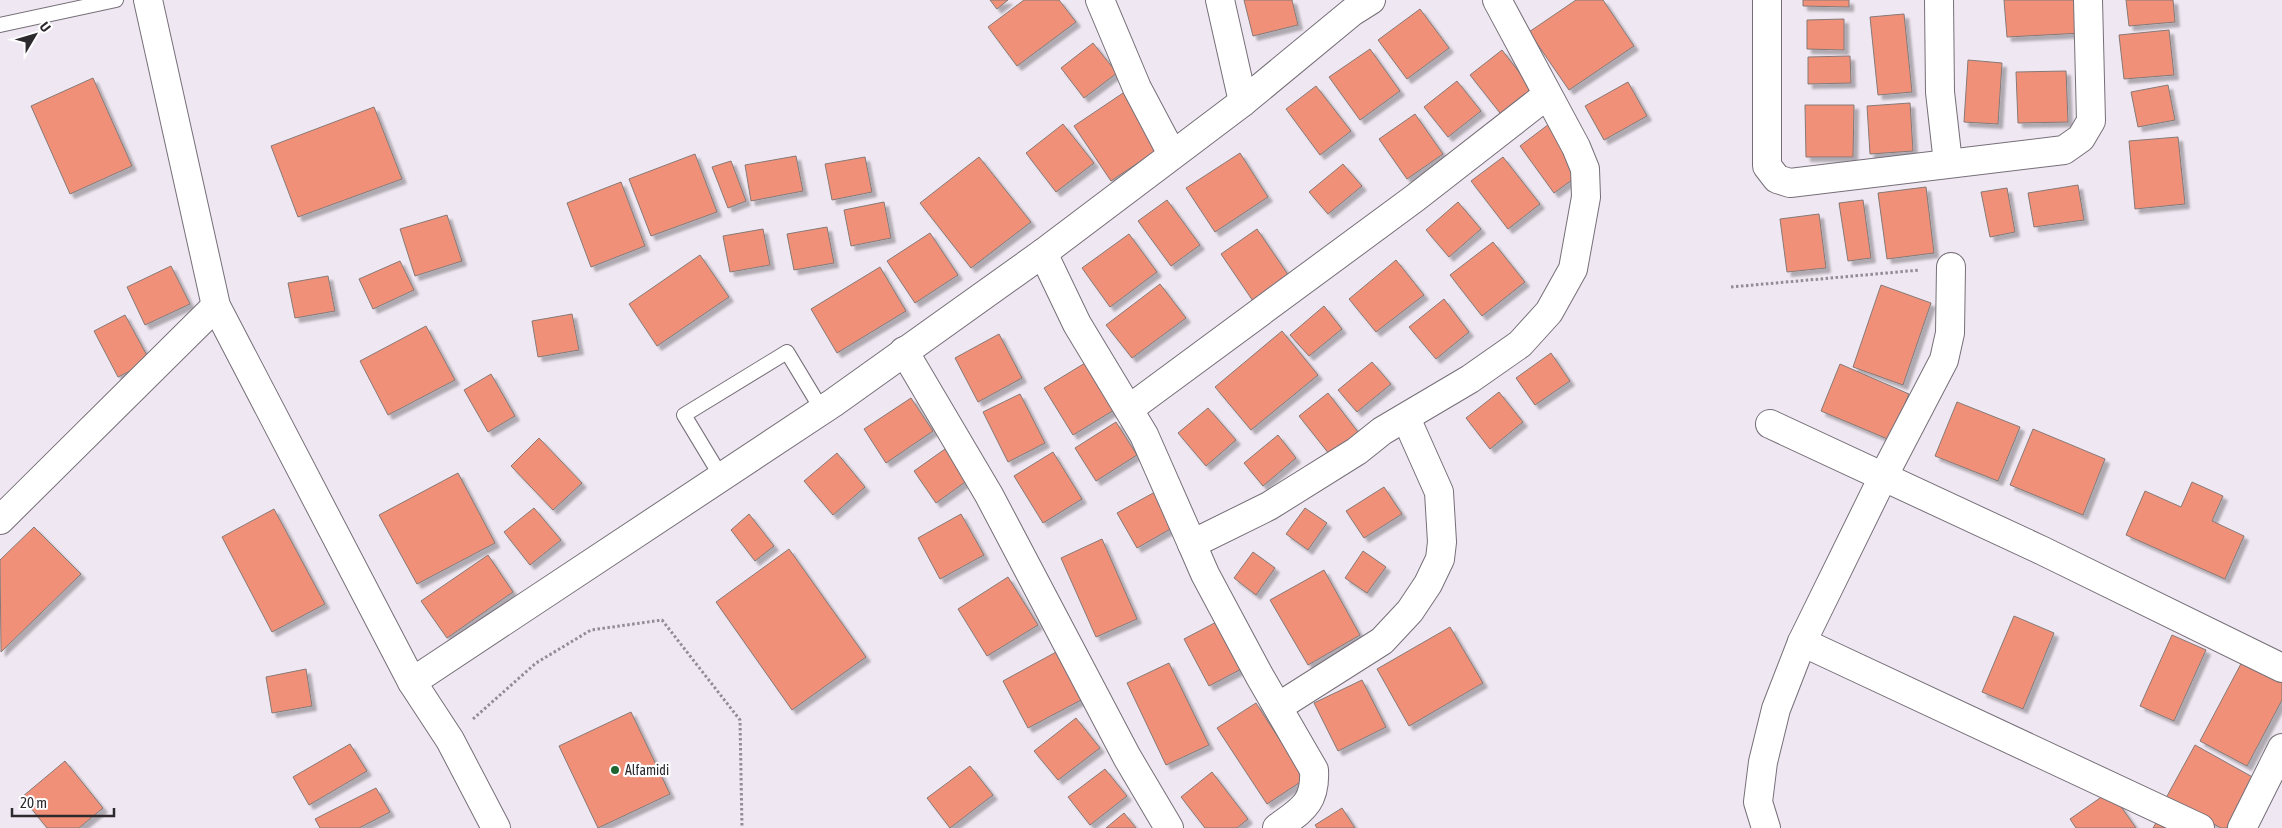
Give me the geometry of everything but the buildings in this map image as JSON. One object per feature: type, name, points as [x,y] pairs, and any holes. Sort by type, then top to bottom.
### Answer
[{"type":"street","points":[[148,0],[216,306],[412,682],[450,740],[496,828]]},
{"type":"street","points":[[1100,0],[1137,88],[1172,154]]},
{"type":"street","points":[[1220,0],[1243,102]]},
{"type":"street","points":[[1192,544],[1269,506],[1470,379],[1520,344],[1549,312],[1573,269],[1586,197],[1585,168],[1576,147],[1546,95],[1498,0]]},
{"type":"street","points":[[1767,0],[1768,166],[1777,179],[1790,183],[2064,150],[2081,138],[2091,121],[2088,0]]},
{"type":"street","points":[[1939,0],[1940,92],[1948,163]]},
{"type":"street","points":[[412,682],[722,478],[822,410],[1043,253],[1243,102],[1358,4]]},
{"type":"street","points":[[1129,409],[1415,198],[1546,95]]},
{"type":"street","points":[[1043,253],[1077,324],[1144,435],[1209,582],[1314,770],[1315,788],[1301,810],[1276,828]]},
{"type":"street","points":[[1766,828],[1758,802],[1763,762],[1776,709],[1802,642],[1884,475],[1944,360],[1950,333],[1951,267]]},
{"type":"street","points":[[0,520],[216,306]]},
{"type":"street","points":[[904,351],[988,495],[1127,757],[1169,828]]},
{"type":"street","points":[[1278,707],[1382,641],[1410,611],[1428,584],[1440,559],[1442,542],[1439,492],[1406,418]]},
{"type":"street","points":[[1770,424],[1884,475],[2282,668]]},
{"type":"street","points":[[1802,642],[2200,828]]},
{"type":"street","points":[[2242,828],[2282,748]]},
{"type":"lane","points":[[0,25],[116,0]]},
{"type":"lane","points":[[722,478],[684,415],[787,352],[822,410]]},
{"type":"path","points":[[1731,287],[1951,267]]},
{"type":"path","points":[[450,740],[536,663],[591,630],[662,620],[740,720],[742,828]]},
{"type":"place","name":"Alfamidi","points":[[615,770]]}]
